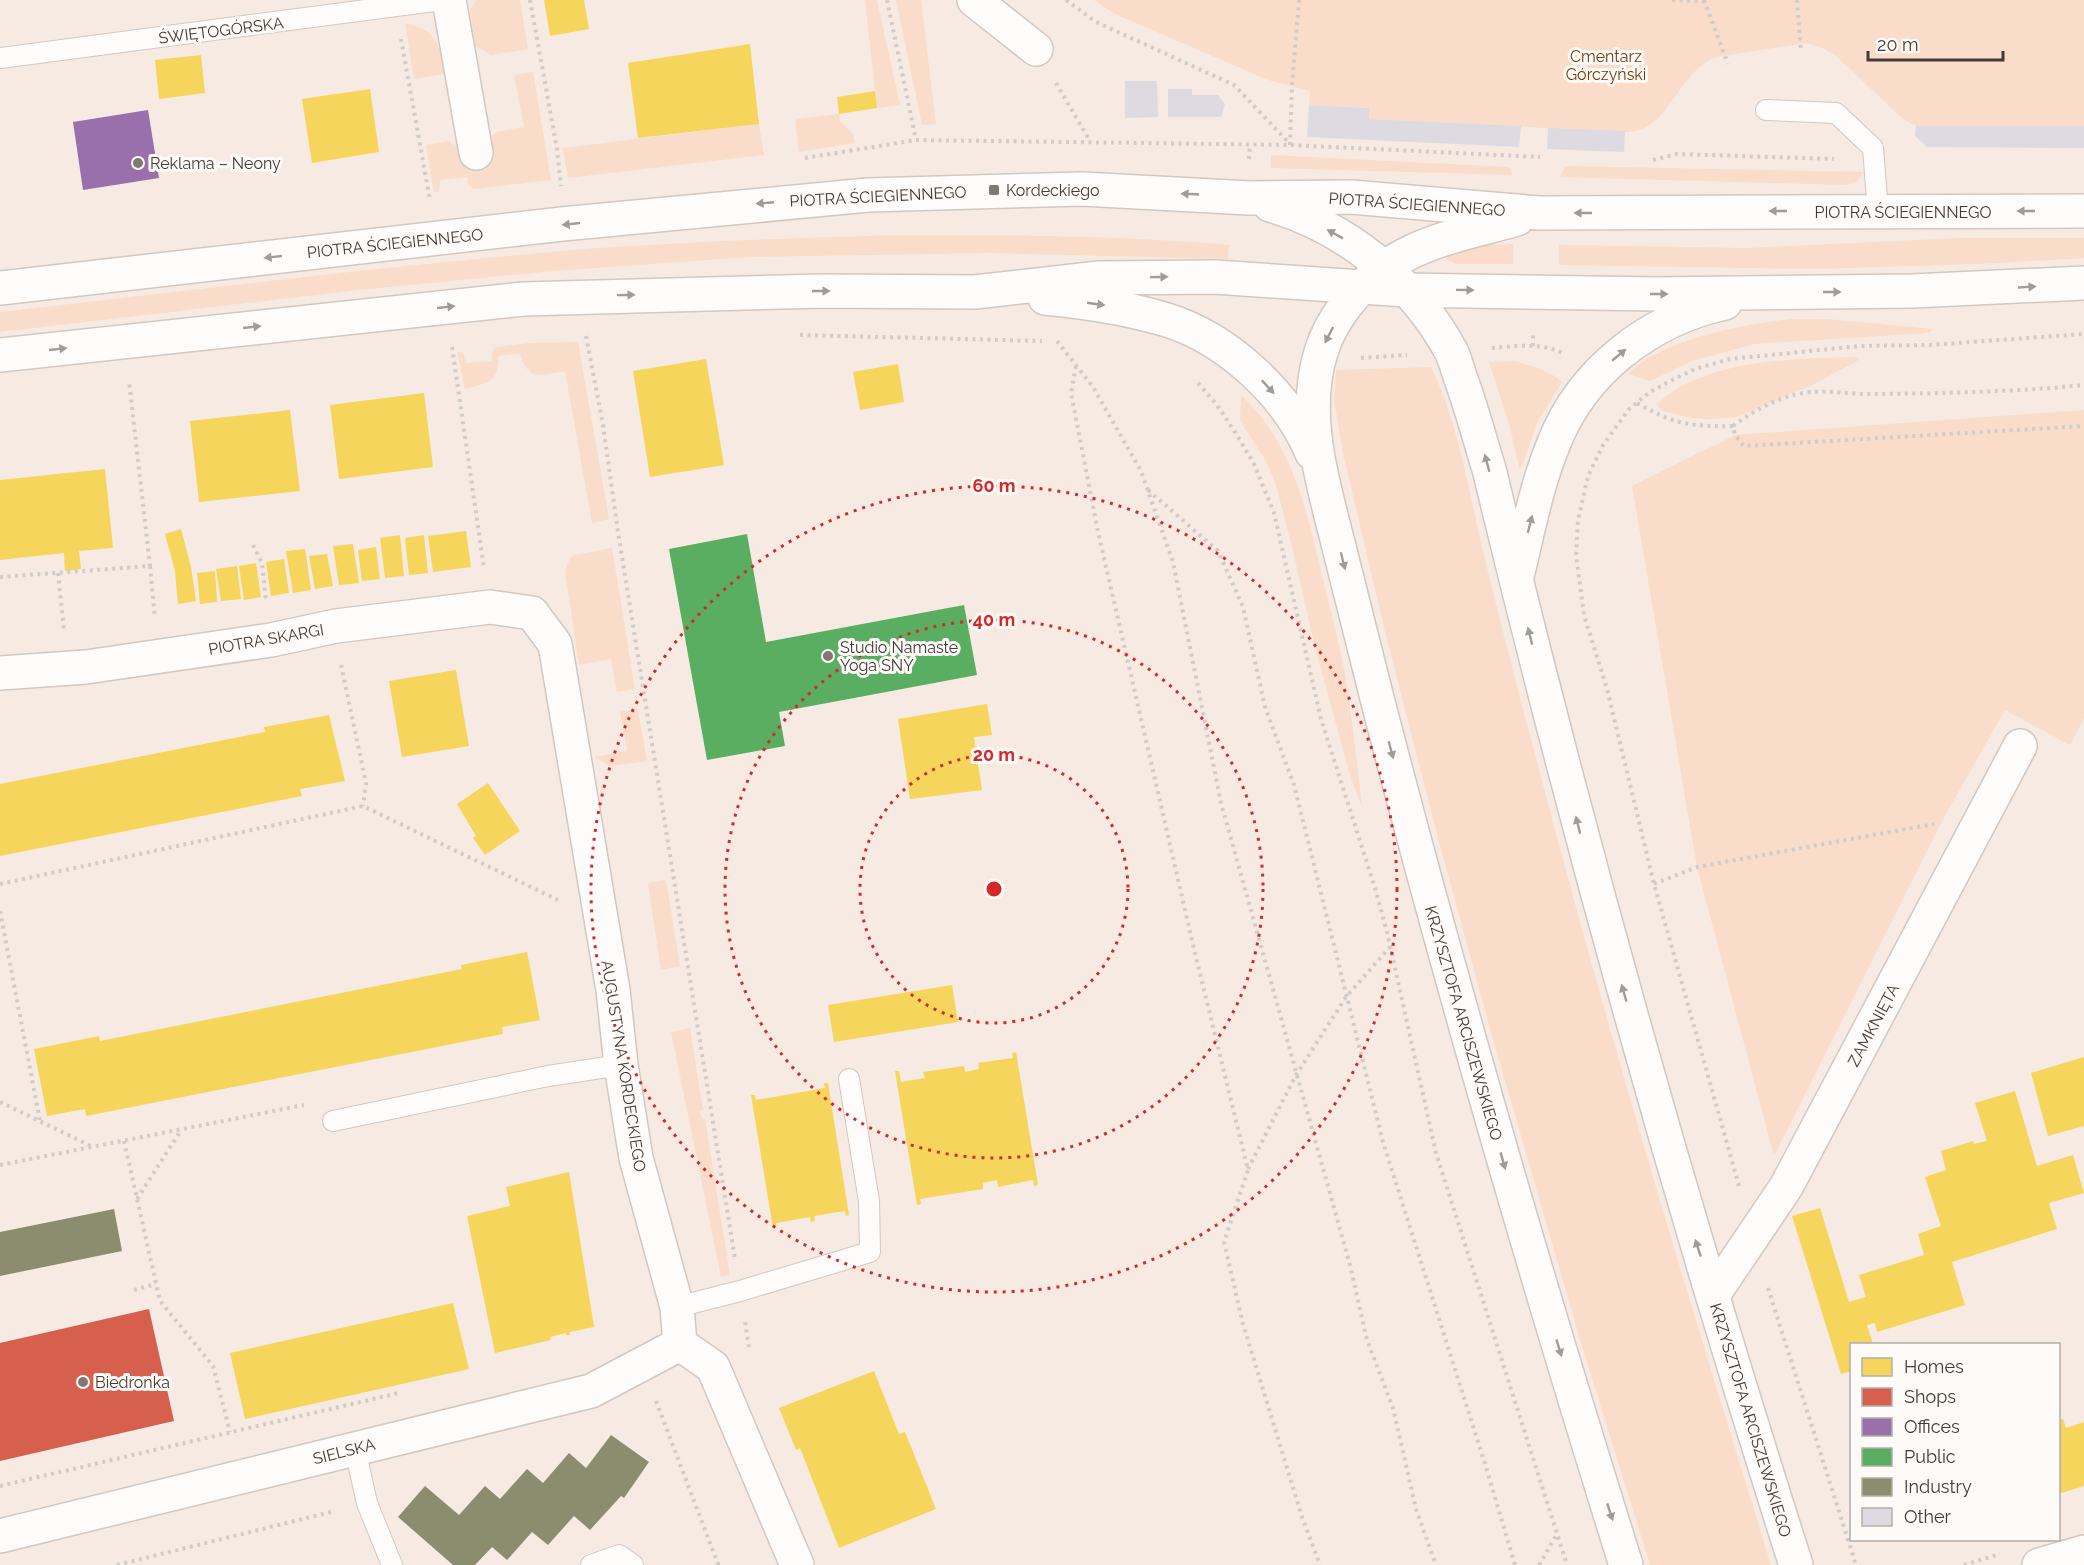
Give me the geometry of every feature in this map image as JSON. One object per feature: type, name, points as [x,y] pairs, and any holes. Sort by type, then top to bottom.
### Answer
[{"type":"street","points":[[450,0],[476,153]]},
{"type":"street","points":[[987,4],[1036,49]]},
{"type":"street","name":"PIOTRA ŚCIEGIENNEGO","points":[[0,288],[562,225],[868,195],[1082,189],[1249,198],[1351,197],[1539,213],[2084,211]]},
{"type":"street","points":[[1249,198],[1298,213],[1343,238],[1372,276]]},
{"type":"street","name":"KRZYSZTOFA ARCISZEWSKIEGO","points":[[1539,213],[1428,244],[1372,276],[1339,314],[1322,349],[1314,378],[1312,405],[1321,476],[1425,882],[1534,1267],[1626,1565]]},
{"type":"street","points":[[0,355],[523,299],[822,291],[975,292],[1099,278],[1372,276],[1406,290],[1656,294],[1959,290],[2084,283]]},
{"type":"street","name":"KRZYSZTOFA ARCISZEWSKIEGO","points":[[1406,290],[1422,308],[1451,352],[1473,412],[1593,882],[1686,1212],[1796,1565]]},
{"type":"street","name":"KRZYSZTOFA ARCISZEWSKIEGO","points":[[975,292],[1098,303],[1170,321],[1213,341],[1243,363],[1283,404],[1304,434],[1321,476]]},
{"type":"street","name":"KRZYSZTOFA ARCISZEWSKIEGO","points":[[1516,581],[1540,479],[1563,423],[1585,389],[1612,360],[1628,347],[1671,321],[1719,304],[1773,292]]},
{"type":"street","name":"PIOTRA SKARGI","points":[[0,673],[86,667],[271,640],[336,626],[490,607],[532,613]]},
{"type":"street","name":"AUGUSTYNA KORDECKIEGO","points":[[532,613],[555,644],[613,990],[621,1065],[636,1158],[676,1307],[680,1344]]},
{"type":"street","name":"ZAMKNIĘTA","points":[[1713,1295],[1786,1187],[2019,746]]},
{"type":"street","points":[[680,1344],[712,1367],[796,1565]]},
{"type":"street","name":"SIELSKA","points":[[0,1536],[591,1391],[680,1344]]},
{"type":"street","points":[[2039,1565],[2084,1552]]},
{"type":"lane","name":"ŚWIĘTOGÓRSKA","points":[[0,58],[396,8],[442,0]]},
{"type":"lane","points":[[1766,110],[1836,113],[1873,148],[1878,212]]},
{"type":"lane","points":[[333,1121],[556,1075],[621,1065]]},
{"type":"lane","points":[[676,1307],[740,1291],[870,1252],[869,1201],[849,1079]]},
{"type":"lane","points":[[355,1449],[368,1503],[392,1565]]},
{"type":"lane","points":[[591,1565],[619,1555],[633,1565]]},
{"type":"path","points":[[530,0],[557,148],[561,189]]},
{"type":"path","points":[[887,0],[916,140]]},
{"type":"path","points":[[1066,0],[1095,22],[1234,85],[1290,145]]},
{"type":"path","points":[[1290,145],[1299,0]]},
{"type":"path","points":[[1672,0],[1704,1],[1727,64]]},
{"type":"path","points":[[1797,0],[1802,52]]},
{"type":"path","points":[[396,8],[430,203]]},
{"type":"path","points":[[1036,49],[1090,141],[1290,145],[1540,157]]},
{"type":"path","points":[[1653,160],[1677,154],[1874,160]]},
{"type":"path","points":[[585,331],[603,425],[618,532],[751,1354]]},
{"type":"path","points":[[1856,1565],[1753,1238],[1654,884],[1607,688],[1584,615],[1576,555],[1578,520],[1588,476],[1603,445],[1629,409],[1650,392],[1695,369],[1730,359],[1859,346],[1929,345],[2084,334]]},
{"type":"path","points":[[798,335],[1066,341]]},
{"type":"path","points":[[451,340],[490,607]]},
{"type":"path","points":[[1057,341],[1092,387],[1141,471],[1173,562],[1221,803],[1350,1266],[1367,1340],[1393,1408],[1416,1509],[1436,1565]]},
{"type":"path","points":[[1322,349],[1350,359],[1533,346]]},
{"type":"path","points":[[1076,365],[1071,393],[1098,532],[1194,949],[1248,1170]]},
{"type":"path","points":[[0,577],[150,566],[128,377]]},
{"type":"path","points":[[1190,377],[1200,384],[1235,432],[1254,464],[1274,513],[1321,719],[1375,888],[1390,947],[1436,1153],[1567,1565]]},
{"type":"path","points":[[1637,403],[1659,416],[1677,422],[1700,427],[1733,426],[1757,409],[1803,393],[2001,391],[2084,385]]},
{"type":"path","points":[[1733,426],[1735,435],[1744,446],[2084,426]]},
{"type":"path","points":[[1147,489],[1218,551],[1243,607],[1264,706],[1294,785],[1383,1142],[1515,1565]]},
{"type":"path","points":[[253,545],[262,562],[271,640]]},
{"type":"path","points":[[58,573],[64,631]]},
{"type":"path","points":[[336,626],[342,668],[366,783],[363,806]]},
{"type":"path","points":[[330,669],[353,666]]},
{"type":"path","points":[[0,884],[363,806],[560,900]]},
{"type":"path","points":[[1654,884],[1697,867],[1941,823]]},
{"type":"path","points":[[0,911],[40,1121]]},
{"type":"path","points":[[1320,1565],[1302,1517],[1243,1324],[1224,1242],[1248,1170],[1296,1075],[1346,997],[1390,947]]},
{"type":"path","points":[[0,1102],[93,1147]]},
{"type":"path","points":[[0,1165],[308,1104]]},
{"type":"path","points":[[138,1199],[181,1129]]},
{"type":"path","points":[[124,1141],[160,1301],[213,1366],[230,1432]]},
{"type":"path","points":[[134,1290],[156,1284]]},
{"type":"path","points":[[639,1365],[653,1393],[718,1564],[716,1565]]},
{"type":"path","points":[[0,1486],[403,1393]]},
{"type":"path","points":[[1539,1565],[1558,1534]]},
{"type":"green space","points":[[476,0],[520,0],[528,49],[491,55],[475,46],[470,10]]},
{"type":"green space","points":[[865,0],[877,0],[900,105],[877,108]]},
{"type":"green space","points":[[896,0],[921,0],[936,124],[922,125]]},
{"type":"green space","name":"Cmentarz Górczyński","points":[[1094,0],[2084,0],[2084,126],[1916,126],[1903,119],[1836,56],[1806,43],[1717,57],[1705,63],[1685,83],[1660,116],[1650,125],[1630,132],[1592,132],[1369,119],[1369,108],[1309,105],[1310,91],[1268,80],[1115,14]]},
{"type":"green space","points":[[405,23],[424,30],[435,40],[439,47],[445,74],[414,79]]},
{"type":"green space","points":[[533,72],[551,180],[474,189],[468,185],[467,177],[440,180],[439,191],[434,193],[426,145],[448,141],[462,149],[486,144],[496,132],[524,127],[514,75]]},
{"type":"green space","points":[[839,114],[840,121],[853,134],[855,143],[799,152],[795,119]]},
{"type":"green space","points":[[759,124],[764,155],[568,178],[563,148]]},
{"type":"green space","points":[[1271,155],[1509,167],[1513,175],[1271,168]]},
{"type":"green space","points":[[1565,166],[1864,172],[1856,182],[1846,185],[1560,177]]},
{"type":"green space","points":[[897,235],[1104,237],[1229,245],[1228,259],[989,253],[750,257],[554,271],[358,290],[0,332],[0,312],[338,273],[629,246]]},
{"type":"green space","points":[[1960,238],[2084,238],[2084,258],[1812,269],[1559,265],[1559,245],[1746,248]]},
{"type":"green space","points":[[1513,244],[1513,264],[1456,264],[1446,259],[1446,255],[1460,246]]},
{"type":"green space","points":[[1790,319],[1827,319],[1933,329],[1928,333],[1754,344],[1692,361],[1650,381],[1628,374],[1642,362],[1681,343],[1727,330]]},
{"type":"green space","points":[[578,342],[609,519],[592,523],[565,371],[536,374],[527,369],[519,353],[499,356],[496,372],[491,380],[465,389],[457,351],[463,353],[466,363],[492,361],[492,352],[496,347],[530,343]]},
{"type":"green space","points":[[1858,357],[1860,359],[1814,384],[1737,417],[1691,418],[1663,411],[1656,404],[1675,390],[1696,379],[1741,366],[1788,360]]},
{"type":"green space","points":[[1515,361],[1546,371],[1562,382],[1537,423],[1522,466],[1519,468],[1510,427],[1489,362]]},
{"type":"green space","points":[[1431,367],[1455,433],[1513,672],[1626,1085],[1771,1565],[1650,1565],[1582,1346],[1492,1036],[1384,628],[1343,453],[1334,399],[1336,370]]},
{"type":"green space","points":[[1241,395],[1259,414],[1273,435],[1285,456],[1303,502],[1343,662],[1362,807],[1351,779],[1315,647],[1276,485],[1266,461],[1240,421]]},
{"type":"green space","points":[[2084,410],[2084,718],[2070,745],[2005,710],[1941,823],[1774,1156],[1697,867],[1632,486],[1735,435]]},
{"type":"green space","points":[[612,548],[635,689],[617,692],[611,659],[579,665],[565,572],[570,558],[575,555]]},
{"type":"green space","points":[[638,709],[647,761],[610,766],[594,757],[627,751],[620,711]]},
{"type":"green space","points":[[666,880],[680,966],[661,970],[648,883]]},
{"type":"green space","points":[[690,1028],[703,1110],[700,1111],[702,1119],[705,1119],[730,1275],[721,1277],[671,1032]]},
{"type":"building: Homes","points":[[544,0],[584,0],[589,29],[550,36]]},
{"type":"building: Homes","points":[[750,44],[759,124],[638,138],[628,63]]},
{"type":"building: Homes","points":[[201,55],[205,93],[159,99],[155,60]]},
{"type":"building: Homes","points":[[370,89],[379,152],[312,163],[302,99]]},
{"type":"building: Homes","points":[[875,91],[877,108],[839,114],[837,97]]},
{"type":"building: Homes","points":[[706,359],[724,465],[650,477],[633,371]]},
{"type":"building: Homes","points":[[898,364],[904,402],[860,410],[853,372]]},
{"type":"building: Homes","points":[[424,393],[433,467],[339,479],[330,405]]},
{"type":"building: Homes","points":[[290,410],[300,491],[199,502],[190,421]]},
{"type":"building: Homes","points":[[105,469],[113,548],[79,551],[81,569],[65,571],[64,553],[0,560],[0,480]]},
{"type":"building: Homes","points":[[181,529],[191,567],[196,601],[178,604],[175,571],[165,534]]},
{"type":"building: Homes","points":[[466,531],[471,567],[433,572],[428,536]]},
{"type":"building: Homes","points":[[400,535],[404,576],[385,578],[380,538]]},
{"type":"building: Homes","points":[[424,535],[428,573],[409,575],[405,538]]},
{"type":"building: Homes","points":[[353,544],[359,583],[339,585],[333,546]]},
{"type":"building: Homes","points":[[376,547],[380,579],[362,581],[358,550]]},
{"type":"building: Homes","points":[[305,549],[311,590],[293,593],[286,551]]},
{"type":"building: Homes","points":[[327,554],[333,586],[315,589],[309,556]]},
{"type":"building: Homes","points":[[284,559],[289,593],[271,596],[266,562]]},
{"type":"building: Homes","points":[[256,563],[261,597],[244,600],[239,566]]},
{"type":"building: Homes","points":[[237,566],[241,599],[221,601],[216,569]]},
{"type":"building: Homes","points":[[215,571],[217,602],[200,604],[197,573]]},
{"type":"building: Homes","points":[[456,670],[469,746],[402,757],[389,681]]},
{"type":"building: Homes","points":[[987,704],[992,735],[974,737],[982,790],[910,799],[898,719]]},
{"type":"building: Homes","points":[[329,715],[345,781],[300,789],[302,796],[0,856],[0,784],[265,732],[264,727]]},
{"type":"building: Homes","points":[[488,783],[520,831],[485,855],[473,838],[476,836],[457,804]]},
{"type":"building: Homes","points":[[527,952],[540,1020],[502,1027],[503,1034],[86,1116],[85,1109],[47,1116],[34,1049],[99,1036],[100,1041],[462,969],[461,965]]},
{"type":"building: Homes","points":[[952,985],[958,1022],[834,1042],[828,1005]]},
{"type":"building: Homes","points":[[1016,1052],[1038,1185],[1034,1186],[1033,1180],[998,1187],[997,1180],[983,1183],[983,1189],[920,1199],[921,1204],[917,1205],[895,1071],[899,1071],[901,1082],[925,1078],[923,1072],[964,1066],[965,1072],[979,1069],[978,1063],[1013,1058],[1012,1053]]},
{"type":"building: Homes","points":[[2084,1057],[2084,1126],[2048,1136],[2031,1073]]},
{"type":"building: Homes","points":[[824,1083],[828,1083],[849,1215],[846,1216],[845,1211],[814,1216],[815,1221],[811,1222],[810,1217],[776,1223],[776,1228],[773,1228],[751,1095],[755,1095],[756,1100],[825,1088]]},
{"type":"building: Homes","points":[[2015,1091],[2037,1166],[2073,1155],[2084,1193],[2049,1203],[2057,1229],[1952,1262],[1965,1305],[1877,1332],[1875,1323],[1867,1325],[1873,1343],[1850,1343],[1850,1372],[1841,1374],[1792,1216],[1820,1208],[1849,1302],[1866,1297],[1859,1275],[1924,1255],[1918,1234],[1941,1226],[1925,1177],[1946,1170],[1941,1151],[1973,1141],[1974,1144],[1987,1141],[1975,1103]]},
{"type":"building: Homes","points":[[569,1172],[594,1327],[495,1353],[467,1216],[510,1206],[506,1187]]},
{"type":"building: Homes","points":[[453,1303],[469,1369],[245,1419],[230,1353]]},
{"type":"building: Homes","points":[[874,1371],[899,1434],[905,1432],[936,1509],[839,1548],[800,1448],[796,1450],[779,1408]]},
{"type":"building: Homes","points":[[2063,1419],[2066,1428],[2084,1422],[2084,1486],[2060,1493],[2060,1420]]},
{"type":"building: Shops","name":"Biedronka","points":[[149,1309],[174,1421],[0,1461],[0,1343]]},
{"type":"building: Offices","points":[[148,110],[159,178],[83,190],[73,122]]},
{"type":"building: Public","points":[[747,534],[766,642],[964,605],[977,675],[779,712],[785,746],[707,760],[669,549]]},
{"type":"building: Industry","points":[[114,1209],[122,1251],[0,1276],[0,1232]]},
{"type":"building: Industry","points":[[611,1435],[649,1462],[624,1498],[621,1496],[590,1530],[574,1516],[548,1545],[532,1532],[507,1560],[492,1547],[475,1565],[453,1565],[398,1517],[425,1486],[459,1515],[485,1486],[500,1499],[527,1469],[543,1483],[569,1453],[586,1468]]},
{"type":"building: Other","points":[[1125,81],[1157,81],[1158,117],[1125,118]]},
{"type":"building: Other","points":[[1168,89],[1192,89],[1192,95],[1218,95],[1225,104],[1221,117],[1168,117]]},
{"type":"building: Other","points":[[1309,105],[1369,108],[1369,119],[1521,126],[1519,147],[1307,137]]},
{"type":"building: Other","points":[[1916,126],[2084,126],[2084,148],[1927,147],[1915,136]]},
{"type":"building: Other","points":[[1548,128],[1625,131],[1624,152],[1547,149]]},
{"type":"place","name":"Reklama – Neony","points":[[138,163]]},
{"type":"place","name":"Kordeckiego","points":[[994,190]]},
{"type":"place","name":"Studio Namaste Yoga SNY","points":[[828,656]]},
{"type":"place","name":"Biedronka","points":[[83,1382]]}]
